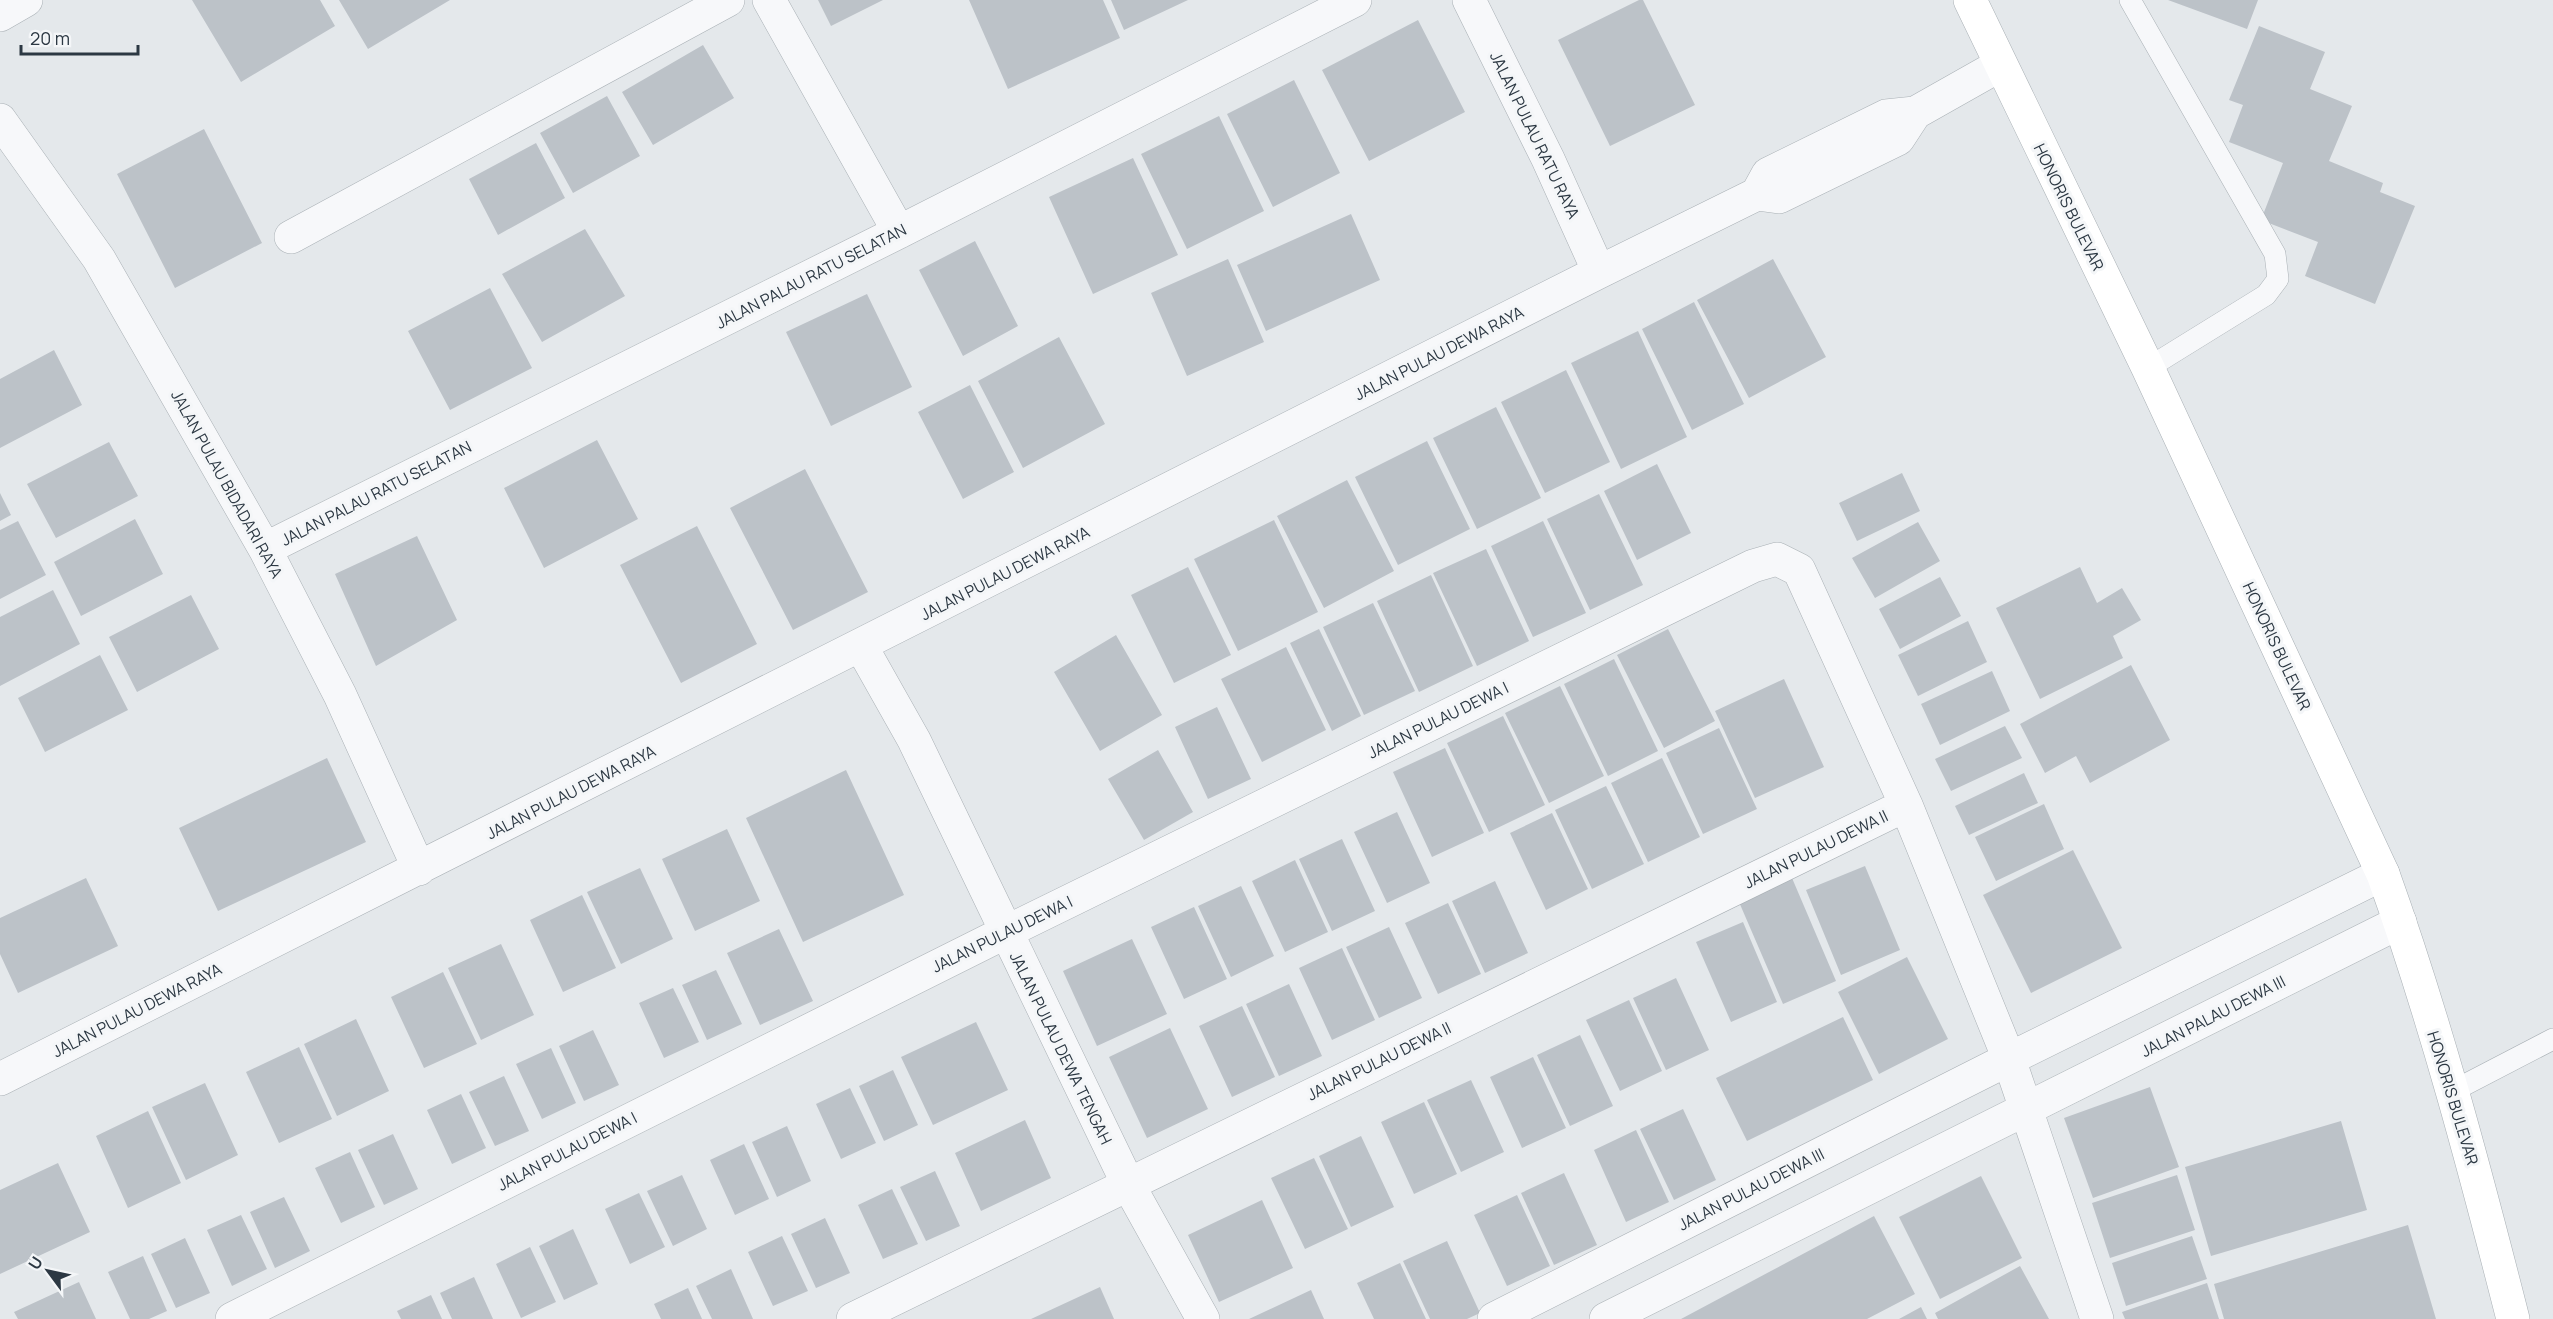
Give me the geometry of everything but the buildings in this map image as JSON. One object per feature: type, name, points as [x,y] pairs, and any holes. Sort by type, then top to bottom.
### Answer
[{"type":"street","points":[[0,15],[26,0]]},
{"type":"street","points":[[291,237],[728,0]]},
{"type":"street","points":[[769,0],[899,232]]},
{"type":"street","name":"JALAN PALAU RATU SELATAN","points":[[265,549],[899,232],[1355,0]]},
{"type":"street","name":"JALAN PULAU RATU RAYA","points":[[1469,0],[1548,159],[1599,272]]},
{"type":"street","name":"HONORIS BULEVAR","points":[[1970,0],[2148,368],[2383,874],[2400,922],[2473,1164],[2513,1319]]},
{"type":"street","name":"JALAN PULAU DEWA RAYA","points":[[0,1079],[1599,272],[1757,195],[1779,197],[1898,140],[1915,113],[2000,65]]},
{"type":"street","name":"JALAN PULAU BIDADARI RAYA","points":[[0,120],[99,259],[265,549],[340,696],[419,869]]},
{"type":"street","name":"JALAN PULAU DEWA I","points":[[232,1319],[1005,933],[1753,566],[1776,560],[1800,570],[1905,805]]},
{"type":"street","name":"JALAN PULAU DEWA TENGAH","points":[[861,646],[914,740],[1005,933],[1128,1184],[1203,1319]]},
{"type":"street","points":[[1905,805],[2009,1059],[2097,1319]]},
{"type":"street","name":"JALAN PULAU DEWA II","points":[[853,1319],[1905,805]]},
{"type":"street","points":[[2009,1059],[2383,874]]},
{"type":"street","name":"JALAN PALAU DEWA III","points":[[2027,1111],[2400,922]]},
{"type":"street","name":"JALAN PULAU DEWA III","points":[[1494,1319],[2009,1059]]},
{"type":"street","points":[[1606,1319],[2027,1111]]},
{"type":"lane","points":[[2130,0],[2276,254],[2278,279],[2266,295],[2148,368]]},
{"type":"lane","points":[[2451,1092],[2553,1040]]}]
